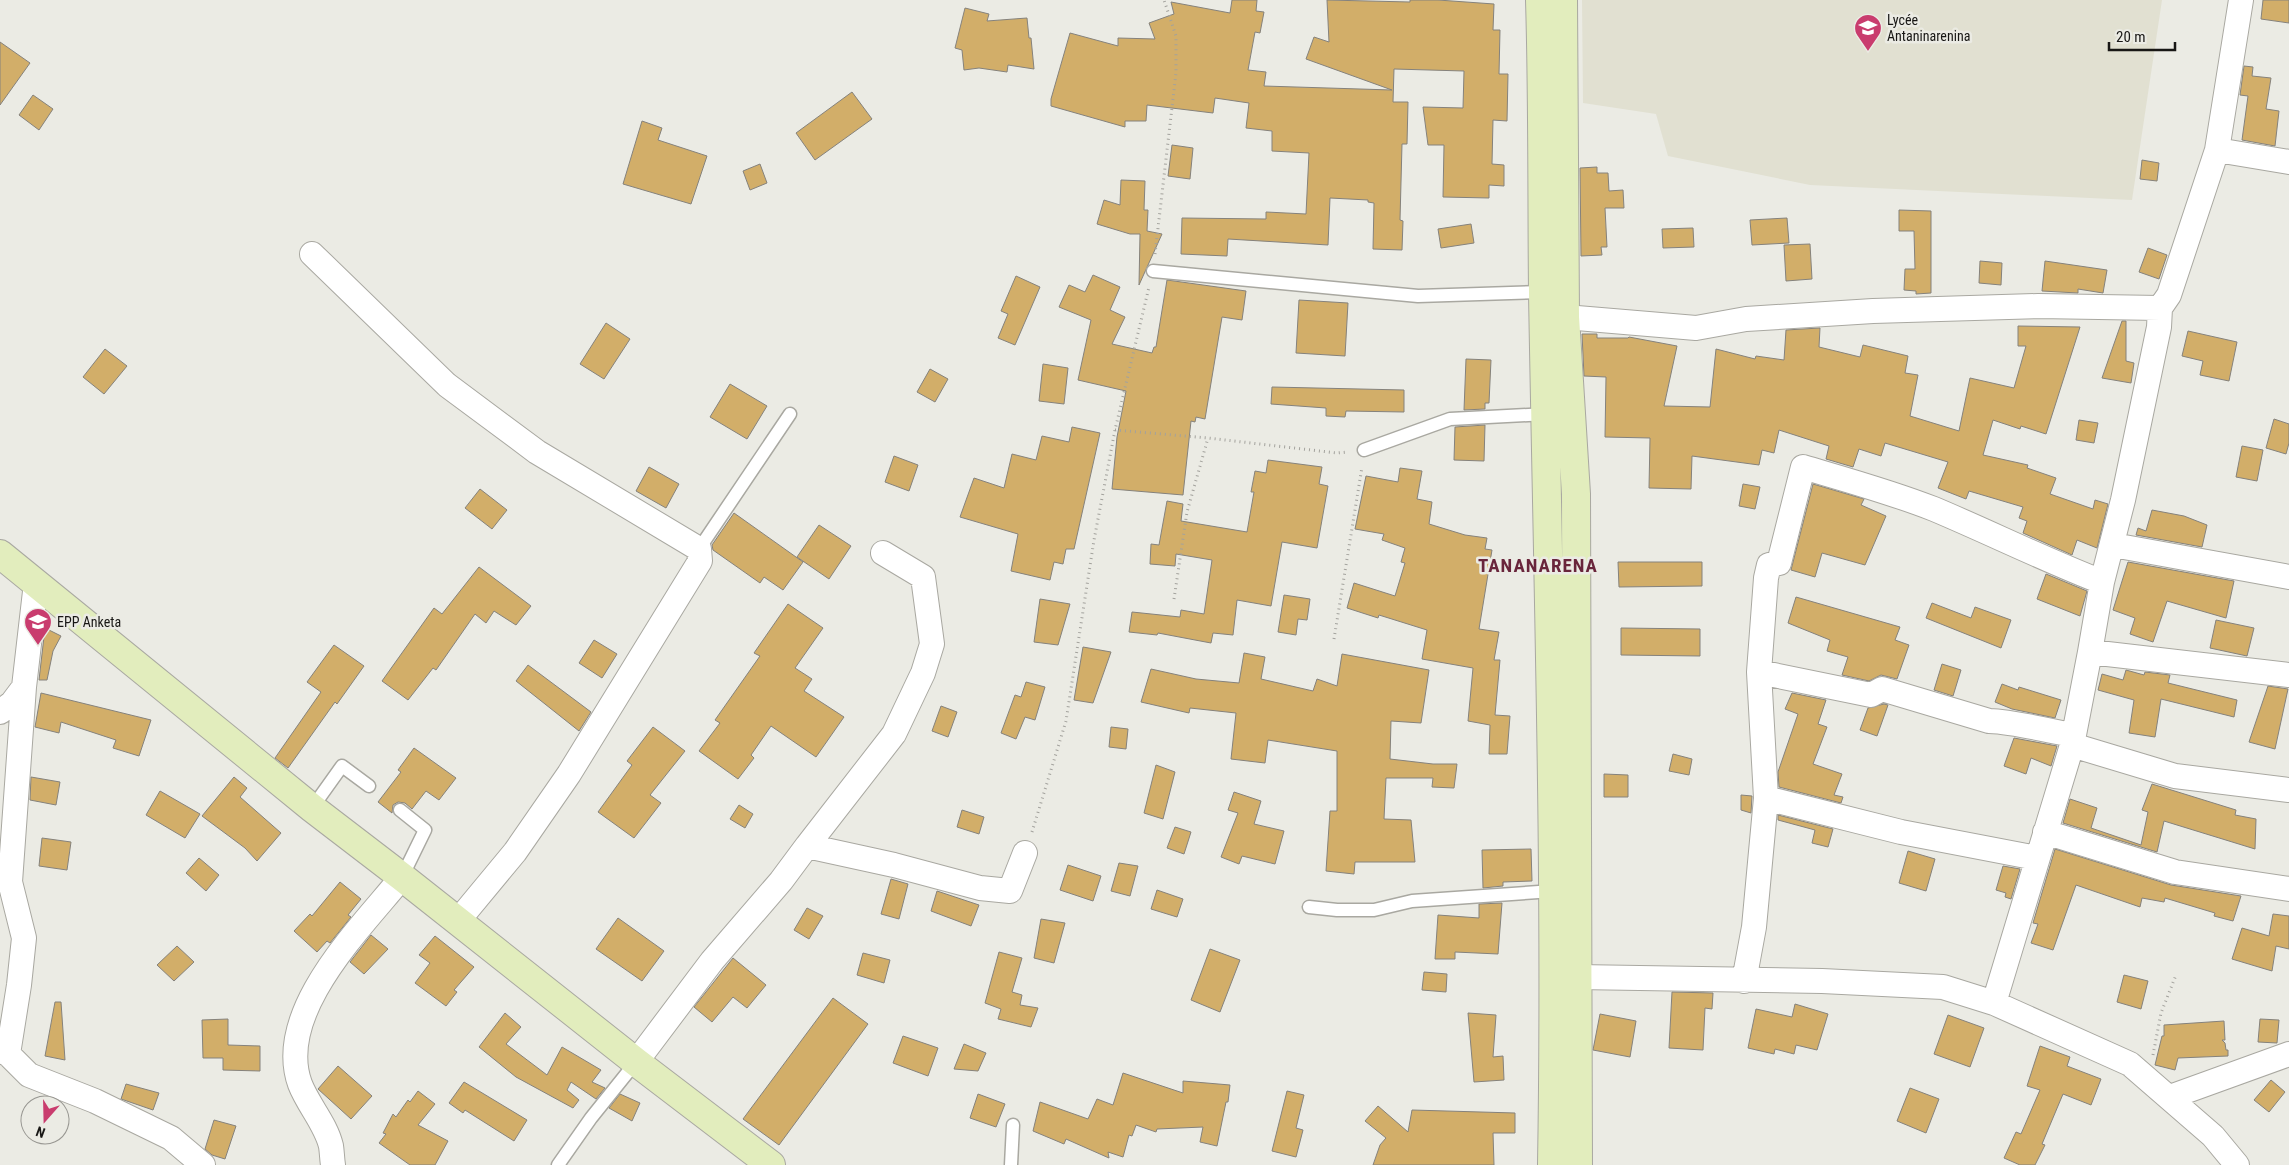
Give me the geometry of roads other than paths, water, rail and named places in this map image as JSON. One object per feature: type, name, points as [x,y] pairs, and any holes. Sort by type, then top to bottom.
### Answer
[{"type":"street","points":[[1540,0],[1552,63],[1562,493],[1564,679],[1565,936],[1552,1165]]},
{"type":"street","points":[[1552,63],[1563,0]]},
{"type":"street","points":[[1994,1003],[2073,740],[2102,582],[2113,546],[2159,327],[2160,308],[2169,295],[2217,150],[2241,0]]},
{"type":"street","points":[[2217,150],[2289,162]]},
{"type":"street","points":[[312,254],[447,385],[537,452],[699,549],[700,561],[570,774],[515,852],[457,922]]},
{"type":"street","points":[[1557,301],[1696,328],[1746,319],[1873,311],[2038,306],[2160,308]]},
{"type":"street","points":[[1557,301],[1546,414],[1562,493]]},
{"type":"street","points":[[1744,981],[1754,927],[1766,798],[1759,672],[1769,565],[1780,562],[1803,467],[1874,487],[1934,510],[2057,565],[2102,582]]},
{"type":"street","points":[[2113,546],[2289,577]]},
{"type":"street","points":[[636,1062],[712,961],[781,881],[894,734],[923,673],[932,644],[923,577],[883,553]]},
{"type":"street","points":[[0,554],[312,808],[636,1062],[771,1165]]},
{"type":"street","points":[[36,583],[24,686],[10,882],[24,938],[19,985],[4,1053],[29,1075],[95,1100],[171,1138],[203,1165]]},
{"type":"street","points":[[2090,652],[2289,675]]},
{"type":"street","points":[[1759,672],[1871,695],[1882,690],[1989,721],[2002,721],[2047,731],[2175,776],[2289,790]]},
{"type":"street","points":[[1564,679],[1553,892],[1577,976],[1578,1165]]},
{"type":"street","points":[[0,712],[12,703],[24,686]]},
{"type":"street","points":[[1766,798],[1901,832],[2037,858]]},
{"type":"street","points":[[2045,832],[2175,872],[2289,889]]},
{"type":"street","points":[[807,846],[894,865],[980,888],[1010,891],[1025,853]]},
{"type":"street","points":[[333,1165],[331,1145],[300,1084],[295,1063],[298,1033],[308,1001],[335,959],[402,877]]},
{"type":"street","points":[[1577,976],[1647,976],[1744,981],[1822,981],[1943,987],[1994,1003],[2130,1064],[2170,1096],[2213,1136],[2237,1165]]},
{"type":"street","points":[[2170,1096],[2289,1054]]},
{"type":"lane","points":[[1153,271],[1418,296],[1557,301]]},
{"type":"lane","points":[[699,549],[790,414]]},
{"type":"lane","points":[[1364,450],[1450,419],[1546,414]]},
{"type":"lane","points":[[312,808],[342,766],[369,786]]},
{"type":"lane","points":[[400,810],[426,830],[402,877]]},
{"type":"lane","points":[[1309,907],[1337,910],[1374,910],[1412,901],[1553,892]]},
{"type":"lane","points":[[558,1165],[591,1118],[636,1062]]},
{"type":"lane","points":[[1011,1165],[1013,1125]]},
{"type":"place","name":"Lycée Antaninarenina","points":[[1868,52]]},
{"type":"place","name":"EPP Anketa","points":[[38,646]]},
{"type":"district","name":"TANANARENA","points":[[1538,565]]}]
